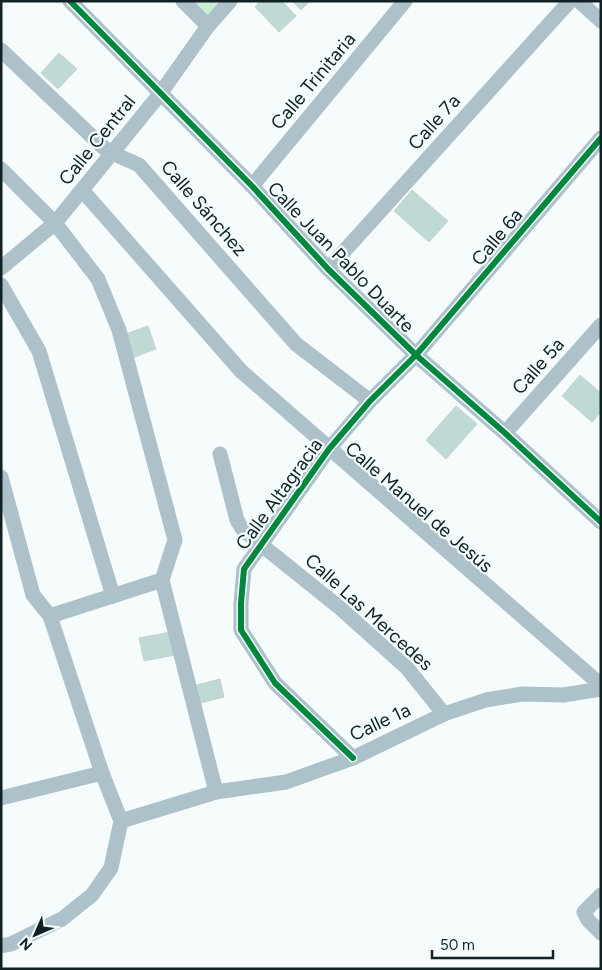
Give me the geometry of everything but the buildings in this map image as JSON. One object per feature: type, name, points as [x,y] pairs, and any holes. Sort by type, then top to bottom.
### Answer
[{"type":"street","name":"Calle Juan Pablo Duarte","points":[[70,1],[252,186],[328,270],[416,355],[600,520]]},
{"type":"street","points":[[183,1],[208,26]]},
{"type":"street","name":"Calle Central","points":[[1,268],[54,223],[160,94],[208,26],[230,1]]},
{"type":"street","name":"Calle Trinitaria","points":[[252,186],[405,1]]},
{"type":"street","name":"Calle 7a","points":[[328,270],[570,1]]},
{"type":"street","points":[[579,1],[601,21]]},
{"type":"street","name":"Calle Sánchez","points":[[1,50],[102,146],[112,153],[139,165],[296,344],[370,401]]},
{"type":"street","name":"Calle 6a","points":[[416,355],[601,138]]},
{"type":"street","points":[[1,169],[54,223],[98,279],[119,330],[175,540],[162,580],[216,792]]},
{"type":"street","name":"Calle Manuel de Jesús","points":[[82,190],[241,371],[601,685]]},
{"type":"street","points":[[1,285],[40,351],[113,596]]},
{"type":"street","name":"Calle 5a","points":[[505,434],[601,325]]},
{"type":"street","name":"Calle Altagracia","points":[[353,758],[275,683],[241,630],[244,569],[329,448],[370,401],[416,355]]},
{"type":"street","name":"Calle Las Mercedes","points":[[220,454],[237,520],[243,530],[340,608],[407,668],[444,714]]},
{"type":"street","points":[[1,477],[33,595],[50,616],[102,772],[121,821],[111,868],[92,896],[62,919],[11,944],[1,946]]},
{"type":"street","points":[[50,616],[162,580]]},
{"type":"street","name":"Calle 1a","points":[[121,821],[216,792],[286,782],[353,758],[444,714],[486,700],[522,694],[563,695],[601,689]]},
{"type":"street","points":[[1,798],[102,772]]},
{"type":"street","points":[[601,895],[584,912],[588,920],[601,933]]},
{"type":"green space","points":[[190,1],[230,1],[212,24]]},
{"type":"cycle path","points":[[70,1],[252,186],[328,269],[416,355],[505,433],[601,522]]},
{"type":"cycle path","points":[[353,758],[275,683],[241,630],[244,569],[329,449],[370,401],[416,355],[601,138]]}]
